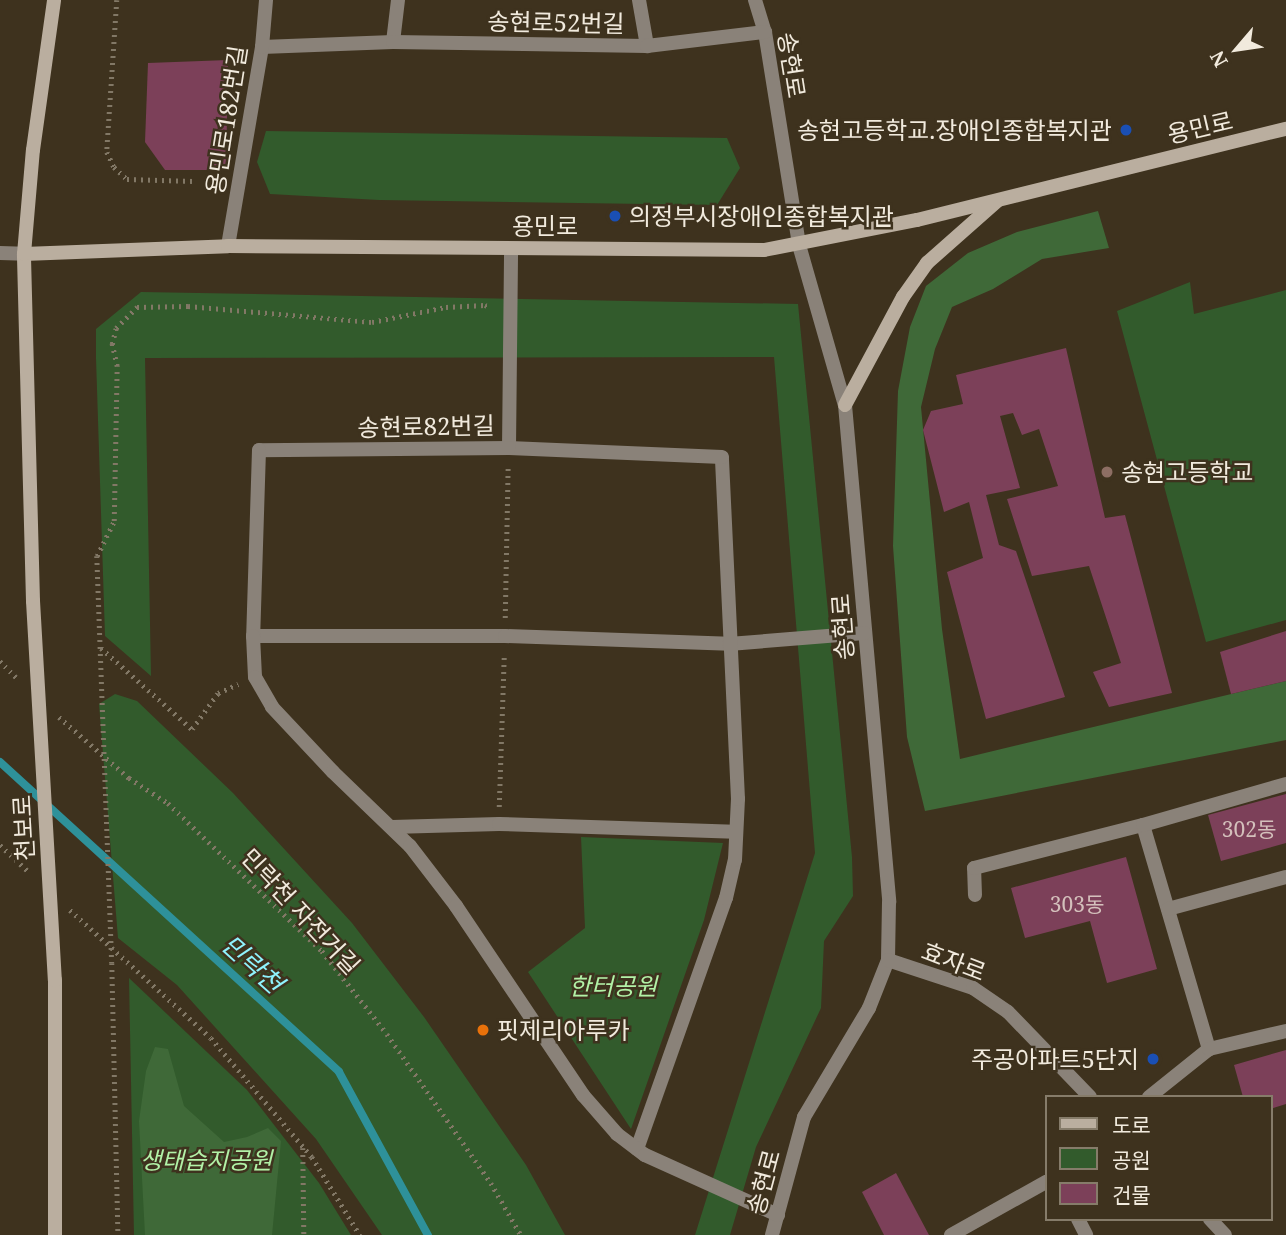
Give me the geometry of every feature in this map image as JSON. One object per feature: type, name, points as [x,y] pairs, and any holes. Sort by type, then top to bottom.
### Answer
[{"type":"main road","name":"천보로","points":[[54,0],[33,150],[24,254],[33,601],[55,980],[55,1235]]},
{"type":"main road","name":"용민로","points":[[24,254],[228,246],[764,250],[918,220],[1002,197],[1286,130]]},
{"type":"main road","points":[[845,405],[903,297],[927,262],[1002,197]]},
{"type":"street","name":"용민로182번길","points":[[228,246],[262,47],[266,0]]},
{"type":"street","points":[[393,42],[398,0]]},
{"type":"street","points":[[639,0],[647,46]]},
{"type":"street","name":"송현로","points":[[755,0],[765,32],[799,245],[845,405],[879,808],[888,864],[888,960],[869,1007],[804,1117],[772,1235]]},
{"type":"street","name":"송현로52번길","points":[[262,47],[393,42],[647,46],[765,32]]},
{"type":"street","points":[[509,448],[511,249]]},
{"type":"street","name":"용민로","points":[[0,253],[24,254]]},
{"type":"street","name":"송현로82번길","points":[[636,1149],[726,898],[734,860],[738,799],[722,457],[509,448],[259,450],[253,636],[255,677],[272,707],[332,772],[392,827],[456,906],[583,1095],[617,1134],[636,1149],[778,1215]]},
{"type":"street","points":[[253,636],[505,636],[729,644],[865,632]]},
{"type":"street","points":[[975,895],[974,868],[1143,825],[1286,784]]},
{"type":"street","points":[[392,827],[499,824],[734,832]]},
{"type":"street","points":[[1143,825],[1209,1049]]},
{"type":"street","points":[[1168,909],[1286,877]]},
{"type":"street","name":"효자로","points":[[888,960],[973,988],[1008,1012],[1088,1095]]},
{"type":"street","points":[[1152,1095],[1209,1049],[1286,1031]]},
{"type":"street","points":[[951,1235],[1044,1183]]},
{"type":"street","points":[[1212,1221],[1225,1235]]},
{"type":"path","points":[[117,0],[107,152],[114,167],[127,179],[193,181]]},
{"type":"path","points":[[118,1235],[112,963],[97,556],[114,521],[117,366],[112,345],[116,328],[137,307],[188,306],[372,323],[446,307],[485,305],[493,309]]},
{"type":"path","points":[[101,648],[192,729],[218,693],[255,677]]},
{"type":"path","points":[[0,661],[19,679]]},
{"type":"path","name":"민락천 자전거길","points":[[57,715],[129,778],[168,803],[322,951],[394,1045],[491,1183],[521,1235]]},
{"type":"path","points":[[0,845],[40,882]]},
{"type":"path","points":[[60,901],[211,1038],[303,1147],[360,1235]]},
{"type":"path","points":[[303,1147],[304,1235]]},
{"type":"green space","points":[[266,131],[727,138],[740,168],[717,205],[379,200],[270,194],[257,162]]},
{"type":"green space","points":[[1098,211],[1109,248],[1042,259],[993,289],[952,307],[935,349],[921,407],[942,629],[960,759],[1286,681],[1286,740],[925,811],[907,737],[893,546],[898,391],[910,327],[926,286],[968,253],[1017,232]]},
{"type":"green space","points":[[1190,282],[1194,314],[1286,290],[1286,620],[1206,642],[1117,311]]},
{"type":"green space","points":[[141,292],[798,304],[852,857],[853,896],[824,941],[821,1008],[756,1147],[730,1235],[695,1235],[815,853],[774,357],[145,358],[151,676],[105,636],[96,358],[96,329]]},
{"type":"green space","points":[[115,694],[137,701],[233,793],[352,923],[424,1017],[526,1165],[565,1235],[382,1235],[316,1139],[177,985],[118,938],[99,704]]},
{"type":"green space","name":"한터공원","points":[[581,837],[723,843],[704,920],[631,1129],[528,972],[585,928]]},
{"type":"green space","name":"생태습지공원","points":[[129,978],[247,1090],[319,1183],[351,1235],[134,1235]]},
{"type":"green space","points":[[155,1047],[168,1049],[184,1106],[224,1142],[247,1137],[268,1128],[281,1141],[272,1235],[145,1235],[139,1121],[146,1071]]},
{"type":"building","points":[[228,60],[226,170],[165,170],[145,142],[148,63]]},
{"type":"building","points":[[1066,348],[1105,518],[1125,515],[1172,693],[1109,707],[1093,672],[1121,663],[1089,566],[1032,576],[1007,499],[1058,486],[1039,429],[1022,435],[1013,413],[1000,416],[1020,488],[986,495],[999,545],[1016,551],[1065,697],[986,719],[947,572],[983,558],[969,502],[944,512],[923,430],[931,411],[963,404],[956,375]]},
{"type":"building","points":[[1286,631],[1286,681],[1231,694],[1220,652]]},
{"type":"building","points":[[1286,794],[1286,843],[1221,861],[1208,815]]},
{"type":"building","points":[[1126,857],[1157,969],[1107,983],[1090,921],[1025,938],[1011,888]]},
{"type":"building","points":[[1286,1050],[1286,1104],[1272,1108],[1272,1095],[1242,1095],[1234,1065]]},
{"type":"building","points":[[896,1173],[929,1235],[884,1235],[862,1192]]},
{"type":"waterway","name":"민락천","points":[[0,762],[339,1072],[428,1235]]},
{"type":"place","name":"송현고등학교.장애인종합복지관","points":[[1126,130]]},
{"type":"place","name":"의정부시장애인종합복지관","points":[[615,216]]},
{"type":"place","name":"송현고등학교","points":[[1107,472]]},
{"type":"place","name":"핏제리아루카","points":[[483,1030]]},
{"type":"place","name":"주공아파트5단지","points":[[1153,1059]]}]
